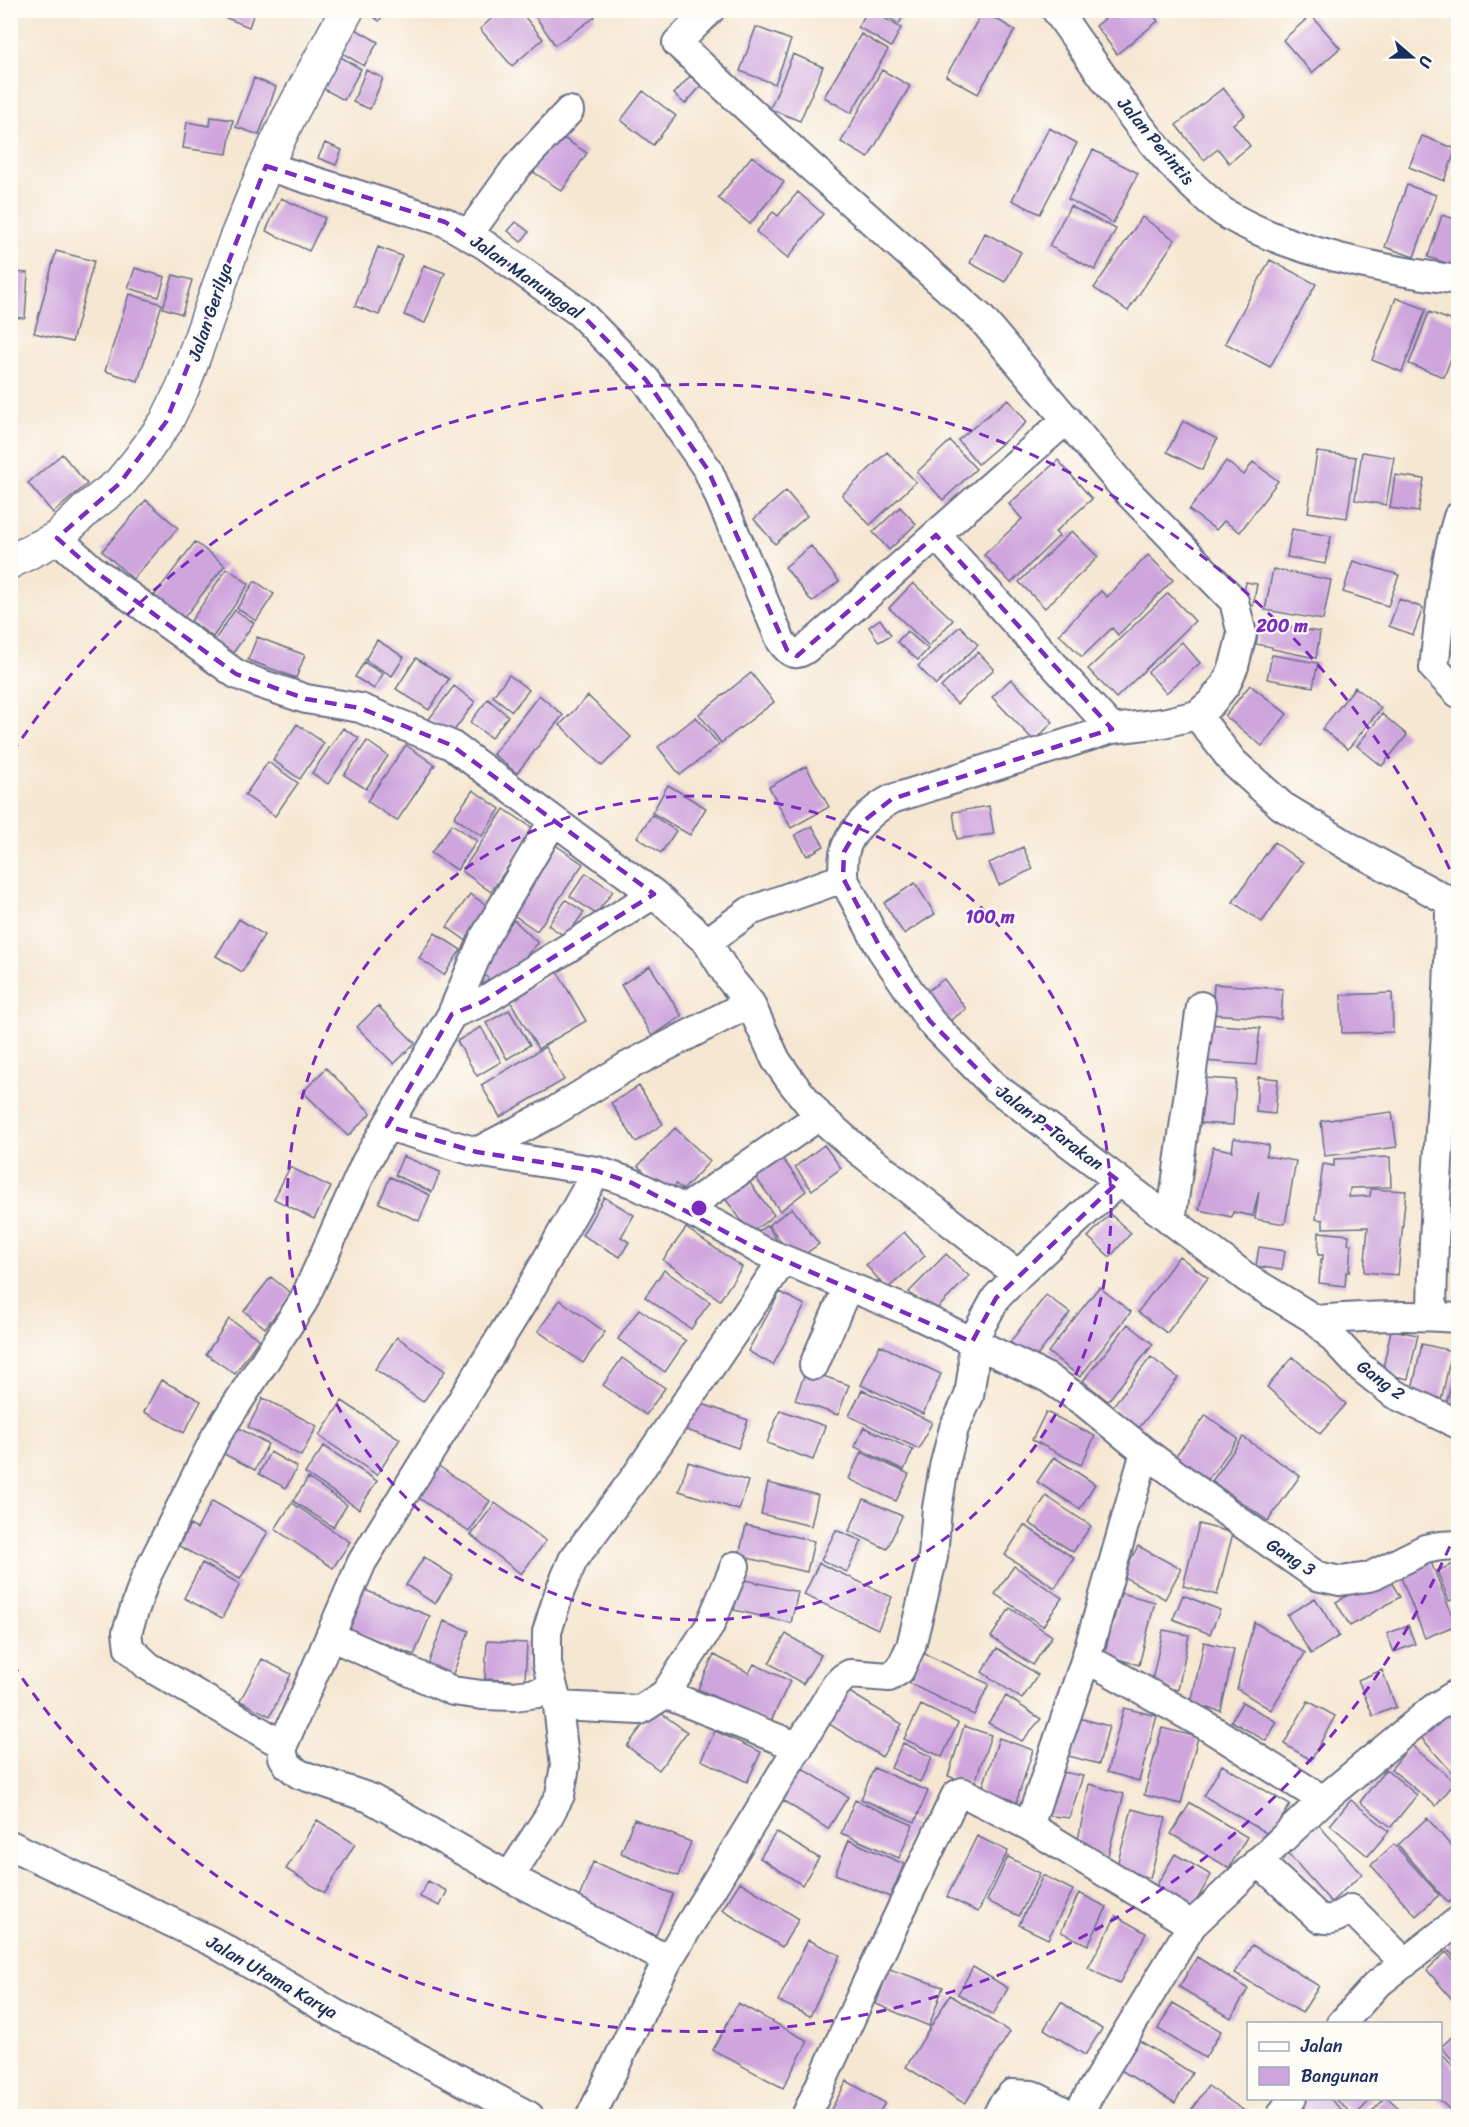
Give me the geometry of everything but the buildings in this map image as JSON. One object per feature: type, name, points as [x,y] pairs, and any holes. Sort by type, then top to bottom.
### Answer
[{"type":"street","name":"Jalan Gerilya","points":[[27,547],[88,508],[119,484],[166,422],[183,387],[235,241],[266,166],[289,117],[347,10]]},
{"type":"street","points":[[707,942],[750,911],[843,878],[844,852],[861,823],[884,803],[1112,729],[1163,723],[1197,715],[1211,704],[1226,684],[1234,666],[1242,634],[1234,601],[1124,488],[981,318],[809,165],[677,43],[710,10]]},
{"type":"street","name":"Jalan Perintis","points":[[1056,10],[1171,164],[1226,214],[1309,250],[1415,274],[1458,280]]},
{"type":"street","points":[[468,235],[516,168],[569,111]]},
{"type":"street","name":"Jalan Manunggal","points":[[266,166],[445,222],[468,235],[579,312],[646,380],[708,470],[781,641],[787,650],[794,654],[799,654],[818,639],[936,536]]},
{"type":"street","points":[[1068,419],[936,536],[1112,729]]},
{"type":"street","points":[[1458,517],[1434,668],[1458,693]]},
{"type":"street","points":[[27,547],[92,569],[236,674],[306,699],[360,708],[451,745],[654,894],[707,942],[730,979],[750,1003],[777,1060],[792,1084],[819,1116],[853,1146],[1018,1275]]},
{"type":"street","points":[[1197,715],[1234,763],[1282,806],[1353,849],[1454,904],[1433,1248],[1445,1317],[1350,1317],[1316,1320]]},
{"type":"street","points":[[283,1745],[148,1666],[129,1648],[127,1632],[145,1579],[216,1436],[303,1302],[366,1162],[452,1014],[484,938],[553,821]]},
{"type":"street","name":"Jalan P. Tarakan","points":[[843,878],[881,949],[930,1021],[994,1086],[1247,1278],[1316,1320]]},
{"type":"street","points":[[452,1014],[482,1002],[654,894]]},
{"type":"street","points":[[477,1152],[553,1112],[626,1067],[750,1003]]},
{"type":"street","points":[[1171,1221],[1201,1006]]},
{"type":"street","points":[[685,1209],[819,1116]]},
{"type":"street","name":"Gang 3","points":[[387,1125],[477,1152],[597,1171],[632,1183],[719,1226],[743,1242],[913,1313],[1048,1378],[1085,1403],[1145,1452],[1317,1576],[1340,1581],[1369,1577],[1425,1549],[1440,1545],[1458,1545]]},
{"type":"street","points":[[597,1171],[527,1295],[362,1562],[283,1745],[283,1757],[298,1774],[370,1798],[509,1877],[668,1960]]},
{"type":"street","points":[[591,2116],[668,1960],[800,1747],[836,1684],[850,1674],[889,1677],[900,1670],[923,1601],[933,1557],[946,1458],[954,1428],[969,1396],[973,1368],[972,1342],[996,1298],[1119,1181]]},
{"type":"street","points":[[509,1877],[560,1795],[565,1766],[556,1698],[547,1664],[547,1632],[559,1593],[573,1560],[636,1476],[783,1260]]},
{"type":"street","points":[[814,1365],[848,1286]]},
{"type":"street","name":"Gang 2","points":[[1316,1320],[1359,1366],[1394,1394],[1458,1424]]},
{"type":"street","points":[[1029,1826],[1086,1658],[1145,1452]]},
{"type":"street","points":[[330,1636],[453,1691],[482,1695],[556,1698],[640,1710],[665,1694],[709,1627],[735,1566]]},
{"type":"street","points":[[1086,1658],[1205,1725],[1323,1800]]},
{"type":"street","points":[[997,2116],[1012,2094],[1032,2095],[1071,2115],[1078,2114],[1192,1925],[1323,1800],[1434,1708],[1458,1693]]},
{"type":"street","points":[[665,1694],[800,1747]]},
{"type":"street","points":[[806,2116],[956,1795],[962,1792],[1029,1826],[1192,1925]]},
{"type":"street","name":"Jalan Utama Karya","points":[[10,1845],[213,1942],[337,2015],[529,2116]]},
{"type":"street","points":[[1258,1861],[1319,1918],[1328,1921],[1338,1918],[1351,1909],[1405,1963]]},
{"type":"street","points":[[1343,2022],[1376,1985],[1458,1921]]},
{"type":"street","points":[[1281,2116],[1291,2100]]},
{"type":"highlighted area","points":[[266,166],[445,222],[579,312],[646,380],[708,470],[787,650],[797,656],[936,535],[1112,729],[892,799],[861,823],[844,852],[843,878],[881,949],[930,1021],[994,1086],[1119,1181],[996,1298],[972,1342],[758,1249],[632,1183],[597,1171],[477,1152],[387,1126],[452,1014],[482,1002],[654,894],[451,745],[360,708],[306,699],[236,674],[92,569],[57,538],[119,484],[166,422]]}]
